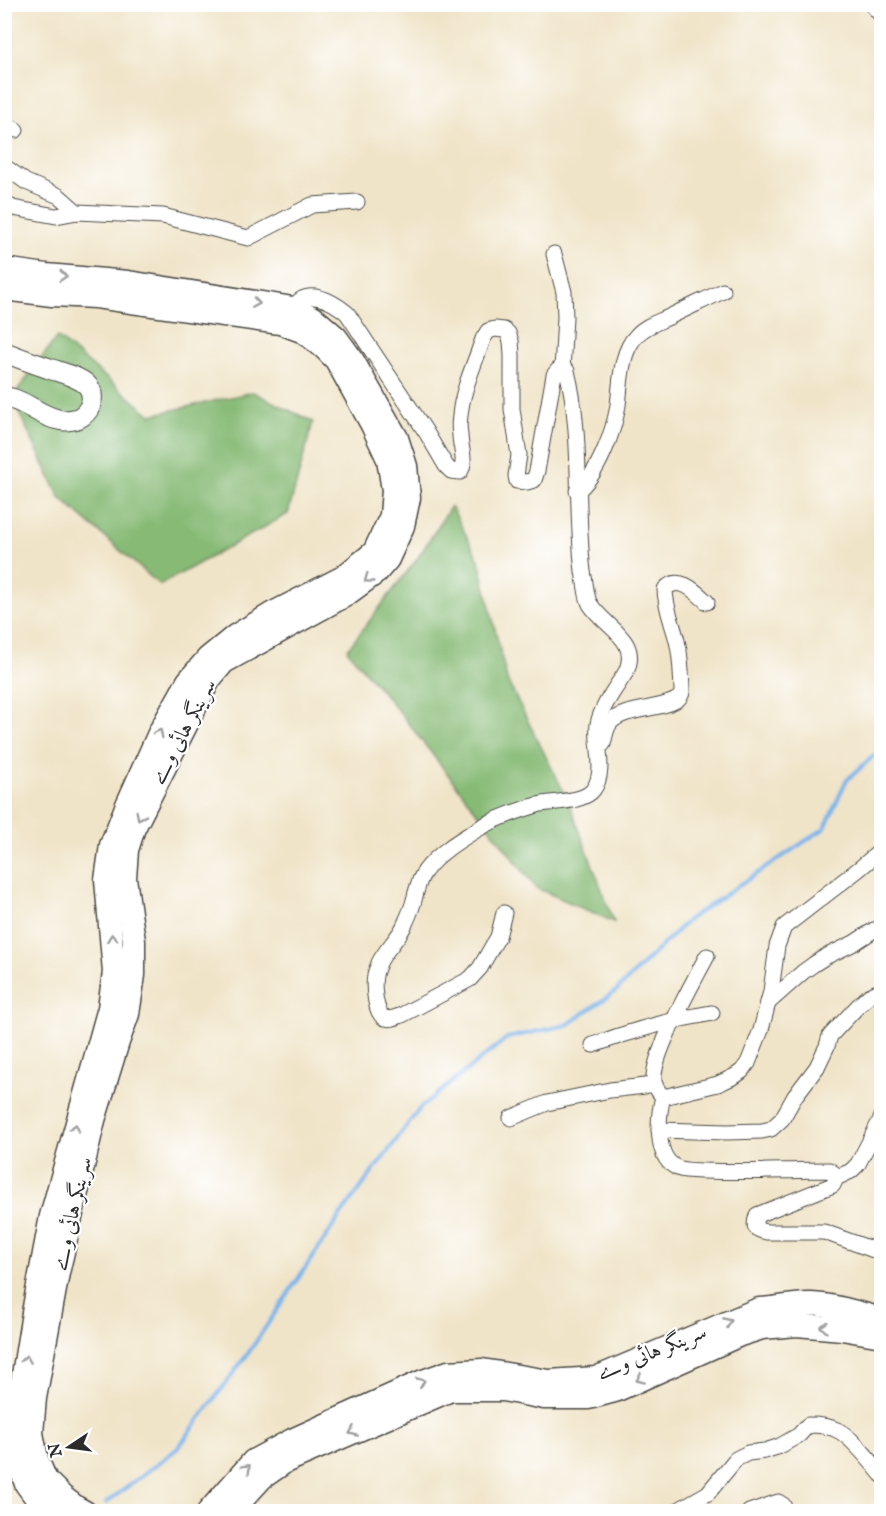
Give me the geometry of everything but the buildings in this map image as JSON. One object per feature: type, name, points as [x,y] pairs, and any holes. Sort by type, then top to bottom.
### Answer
[{"type":"highway","name":"سرینگر ہائی وے","points":[[4,269],[128,282],[292,309],[314,318],[336,338],[352,359],[397,438],[406,466],[409,498],[403,526],[388,559],[376,573],[346,595],[224,662],[209,680],[134,828],[127,850],[125,878],[134,940],[134,975],[128,1014],[94,1120],[58,1273],[35,1398],[32,1433],[37,1459],[46,1480],[63,1497],[85,1512]]},
{"type":"highway","name":"سرینگر ہائی وے","points":[[4,290],[96,297],[280,323],[304,332],[336,360],[388,459],[393,490],[391,516],[374,552],[343,577],[273,613],[236,636],[208,658],[188,681],[160,731],[111,845],[106,880],[114,972],[109,1008],[51,1216],[17,1412],[18,1461],[26,1484],[42,1506],[50,1512]]},
{"type":"highway","name":"سرینگر ہائی وے","points":[[208,1512],[253,1461],[292,1440],[448,1372],[482,1370],[549,1381],[596,1378],[759,1309],[811,1304],[839,1308],[882,1319]]},
{"type":"highway","name":"سرینگر ہائی وے","points":[[231,1512],[261,1478],[285,1462],[451,1390],[503,1390],[544,1398],[588,1398],[615,1390],[740,1335],[762,1328],[797,1325],[842,1329],[882,1336]]},
{"type":"main road","points":[[4,352],[68,374],[88,384],[93,396],[91,405],[82,416],[61,420],[12,398],[4,397]]},
{"type":"street","points":[[871,4],[882,16]]},
{"type":"street","points":[[4,166],[26,182],[59,196],[77,212]]},
{"type":"street","points":[[4,203],[13,208],[56,216],[77,212],[163,216],[248,238],[312,205],[357,202]]},
{"type":"street","points":[[554,254],[564,292],[562,370]]},
{"type":"street","points":[[577,491],[591,477],[607,444],[617,409],[623,362],[636,335],[723,291]]},
{"type":"street","points":[[292,309],[297,302],[310,297],[326,300],[347,313],[446,466],[457,473],[463,468],[460,415],[464,396],[483,339],[488,331],[504,330],[511,341],[513,409],[519,455],[517,481],[534,480],[554,375],[558,370],[567,371],[574,413],[582,566],[589,602],[621,634],[630,654],[626,672],[599,721],[598,744],[601,758],[597,782],[592,791],[575,800],[539,805],[496,819],[439,855],[424,871],[418,882],[414,902],[403,929],[380,961],[375,976],[377,1008],[381,1016],[394,1018],[402,1015],[470,980],[480,968],[498,937],[504,913]]},
{"type":"street","points":[[600,753],[612,721],[636,711],[678,699],[681,694],[677,641],[670,620],[665,589],[679,583],[691,588],[707,602]]},
{"type":"street","points":[[663,1097],[718,1084],[742,1071],[755,1048],[773,981],[777,946],[784,927],[859,869],[882,847]]},
{"type":"street","points":[[768,1003],[814,964],[874,930]]},
{"type":"street","points":[[707,956],[660,1052],[654,1074],[654,1083],[663,1097],[659,1130],[661,1145],[668,1161],[682,1169],[733,1172],[829,1170],[835,1174],[836,1178]]},
{"type":"street","points":[[659,1130],[762,1131],[777,1126],[795,1096],[817,1067],[830,1036],[869,996],[882,990]]},
{"type":"street","points":[[593,1045],[636,1029],[712,1013]]},
{"type":"street","points":[[511,1118],[547,1102],[654,1083]]},
{"type":"street","points":[[882,1117],[858,1164],[851,1171],[836,1178],[833,1185],[825,1189],[758,1215],[754,1224],[759,1231],[767,1232],[824,1232],[882,1253]]},
{"type":"street","points":[[675,1512],[708,1493],[736,1459],[748,1453],[780,1446],[799,1435],[808,1425],[838,1430],[864,1452],[882,1475]]},
{"type":"street","points":[[749,1512],[778,1502],[783,1505],[786,1512]]},
{"type":"green space","points":[[57,337],[151,415],[253,392],[313,422],[288,514],[160,585],[60,498],[12,398]]},
{"type":"green space","points":[[451,506],[479,560],[507,680],[568,800],[614,922],[536,888],[401,714],[347,650],[417,559]]},
{"type":"waterway","points":[[106,1503],[178,1448],[249,1352],[340,1216],[420,1108],[507,1038],[567,1025],[616,991],[689,919],[825,828],[846,781],[882,748]]}]
